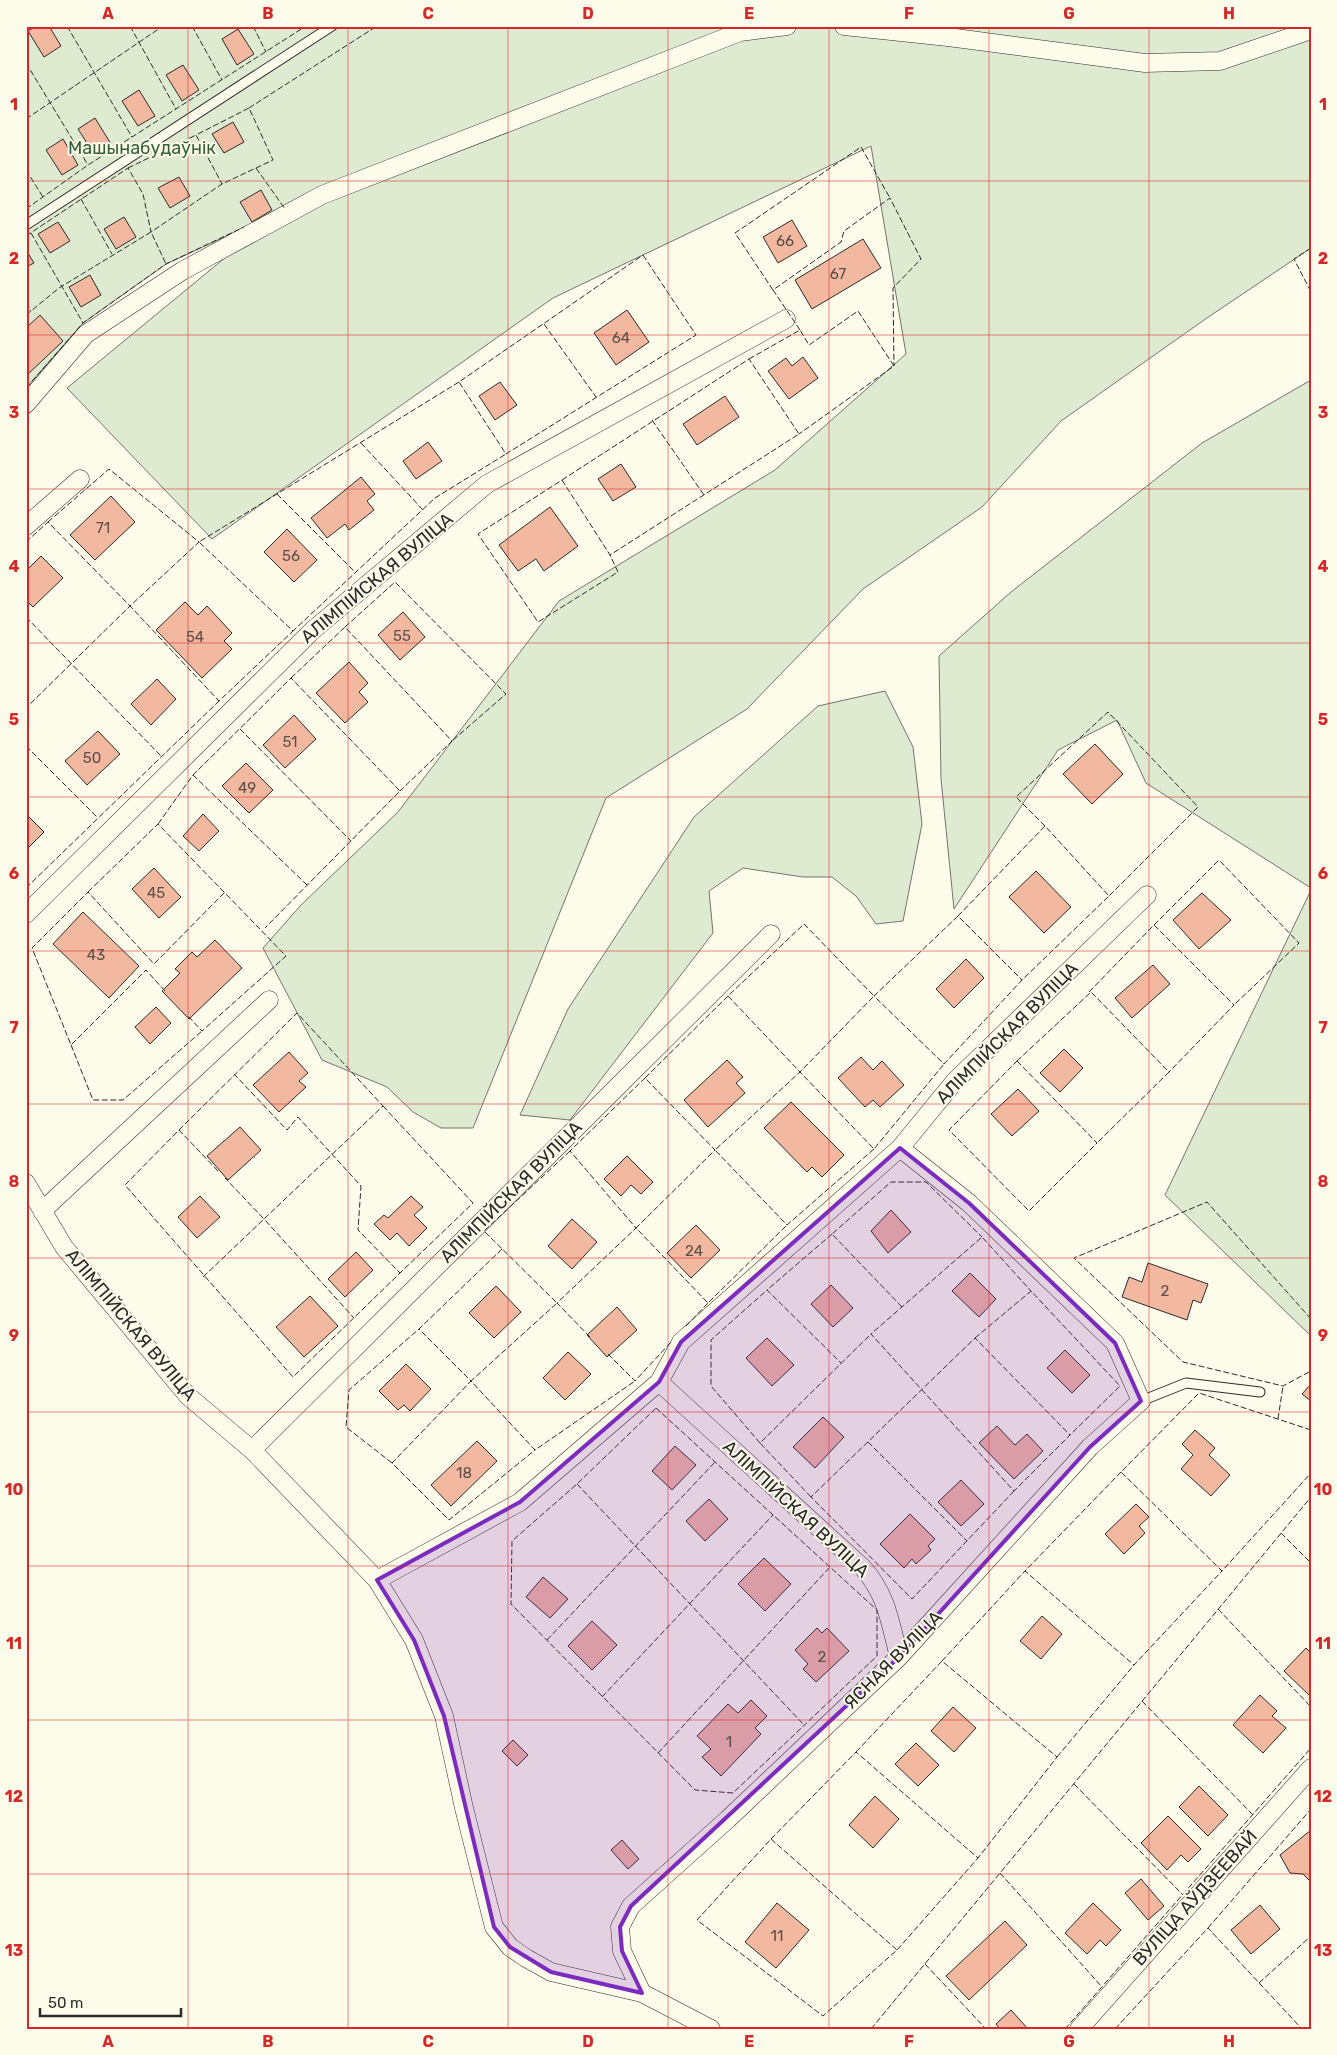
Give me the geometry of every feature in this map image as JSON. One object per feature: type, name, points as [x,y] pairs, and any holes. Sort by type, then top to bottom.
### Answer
[{"type":"street","points":[[26,404],[86,334],[182,271],[322,195],[740,32],[787,26]]},
{"type":"street","points":[[844,26],[948,36],[1145,63],[1220,61],[1311,30]]},
{"type":"street","name":"АЛІМПІЙСКАЯ ВУЛІЦА","points":[[26,914],[313,630],[487,484],[786,319]]},
{"type":"street","points":[[26,526],[80,479]]},
{"type":"street","name":"АЛІМПІЙСКАЯ ВУЛІЦА","points":[[26,1182],[64,1246],[188,1396],[252,1450],[376,1580],[520,1502],[658,1382],[681,1342],[900,1148],[955,1081],[1147,895]]},
{"type":"street","name":"АЛІМПІЙСКАЯ ВУЛІЦА","points":[[252,1450],[771,934]]},
{"type":"street","points":[[42,1211],[269,1000]]},
{"type":"street","points":[[900,1148],[969,1203],[1115,1343],[1141,1400]]},
{"type":"street","name":"АЛІМПІЙСКАЯ ВУЛІЦА","points":[[658,1382],[863,1568],[876,1583],[886,1604],[899,1657]]},
{"type":"street","name":"ЯСНАЯ ВУЛІЦА","points":[[642,1993],[622,1951],[620,1927],[631,1906],[728,1819],[899,1657],[1090,1447],[1141,1400]]},
{"type":"street","points":[[376,1580],[414,1640],[444,1716],[464,1808],[494,1928],[510,1947],[551,1972],[642,1993],[711,2029]]},
{"type":"street","name":"ВУЛІЦА АЎДЗЕЕВАЙ","points":[[1079,2029],[1311,1768]]},
{"type":"lane","points":[[26,224],[332,26]]},
{"type":"lane","points":[[1141,1400],[1186,1384],[1260,1392]]},
{"type":"highlighted area","points":[[900,1148],[969,1203],[1115,1343],[1141,1401],[1090,1447],[899,1657],[631,1906],[620,1927],[622,1951],[642,1993],[551,1972],[510,1947],[494,1927],[444,1716],[414,1640],[377,1580],[520,1502],[659,1382],[681,1342]]},
{"type":"green space","name":"Машынабудаўнік","points":[[26,26],[1311,26],[1311,248],[1204,320],[1061,421],[982,507],[863,589],[747,709],[606,798],[473,1128],[441,1128],[413,1112],[387,1087],[322,1060],[263,948],[301,905],[398,812],[559,601],[775,470],[906,354],[871,146],[553,298],[212,539],[67,388],[283,210],[166,264],[83,323],[26,388]]},
{"type":"green space","points":[[1311,380],[1311,888],[1146,783],[1117,720],[1058,750],[954,909],[941,779],[939,656],[1011,592],[1202,443]]},
{"type":"green space","points":[[885,691],[913,747],[922,824],[903,921],[876,924],[856,896],[832,877],[803,877],[743,868],[709,891],[713,933],[570,1120],[520,1115],[568,1009],[694,817],[818,706]]},
{"type":"green space","points":[[1311,890],[1311,1336],[1165,1195]]},
{"type":"building","points":[[36,26],[49,26],[61,46],[44,57],[28,31]]},
{"type":"building","points":[[238,29],[254,54],[237,65],[222,39]]},
{"type":"building","points":[[183,65],[199,90],[182,101],[166,75]]},
{"type":"building","points":[[139,90],[155,116],[138,126],[122,101]]},
{"type":"building","points":[[95,118],[111,144],[94,154],[78,129]]},
{"type":"building","points":[[233,122],[244,142],[224,153],[212,134]]},
{"type":"building","points":[[63,139],[78,165],[62,175],[46,150]]},
{"type":"building","points":[[179,177],[190,196],[170,208],[158,188]]},
{"type":"building","points":[[261,190],[272,210],[252,222],[240,202]]},
{"type":"building","points":[[124,217],[136,237],[116,249],[104,229]]},
{"type":"building","points":[[792,220],[807,246],[778,263],[763,237]]},
{"type":"building","points":[[58,222],[70,241],[50,253],[38,234]]},
{"type":"building","points":[[863,239],[881,268],[812,309],[795,280]]},
{"type":"building","points":[[26,250],[34,263],[26,267]]},
{"type":"building","points":[[90,275],[101,295],[81,307],[69,287]]},
{"type":"building","points":[[627,310],[649,342],[616,365],[594,333]]},
{"type":"building","points":[[40,315],[63,341],[26,376],[26,328]]},
{"type":"building","points":[[803,357],[818,378],[789,399],[768,371],[786,358],[792,366]]},
{"type":"building","points":[[500,382],[517,405],[495,420],[479,396]]},
{"type":"building","points":[[725,396],[739,417],[697,445],[683,424]]},
{"type":"building","points":[[428,442],[442,461],[416,479],[403,461]]},
{"type":"building","points":[[621,464],[636,487],[613,501],[598,479]]},
{"type":"building","points":[[361,477],[375,494],[367,501],[374,510],[349,530],[345,524],[327,538],[311,518]]},
{"type":"building","points":[[111,496],[135,522],[95,560],[70,535]]},
{"type":"building","points":[[550,507],[578,546],[544,571],[536,559],[518,571],[499,545]]},
{"type":"building","points":[[287,529],[317,560],[294,582],[264,552]]},
{"type":"building","points":[[41,556],[63,578],[33,607],[26,600],[26,571]]},
{"type":"building","points":[[185,602],[198,615],[207,606],[232,633],[224,641],[232,649],[202,678],[156,630]]},
{"type":"building","points":[[403,612],[425,637],[400,660],[378,635]]},
{"type":"building","points":[[349,662],[368,683],[359,692],[368,702],[345,723],[316,693]]},
{"type":"building","points":[[157,679],[176,699],[151,725],[131,704]]},
{"type":"building","points":[[294,715],[316,739],[285,768],[263,745]]},
{"type":"building","points":[[98,731],[120,754],[87,785],[65,761]]},
{"type":"building","points":[[1095,744],[1123,774],[1092,804],[1063,774]]},
{"type":"building","points":[[246,763],[273,790],[249,813],[222,786]]},
{"type":"building","points":[[26,814],[44,832],[26,850]]},
{"type":"building","points":[[203,814],[219,831],[199,851],[183,836]]},
{"type":"building","points":[[154,868],[181,897],[159,918],[132,889]]},
{"type":"building","points":[[1036,871],[1071,907],[1044,933],[1009,897]]},
{"type":"building","points":[[1202,893],[1231,920],[1199,949],[1173,920]]},
{"type":"building","points":[[83,912],[139,966],[109,998],[53,944]]},
{"type":"building","points":[[215,940],[242,968],[189,1019],[162,991],[180,973],[175,969],[192,952],[197,957]]},
{"type":"building","points":[[966,959],[984,978],[954,1008],[936,989]]},
{"type":"building","points":[[1153,965],[1170,984],[1132,1018],[1115,998]]},
{"type":"building","points":[[156,1007],[171,1023],[150,1044],[135,1027]]},
{"type":"building","points":[[1064,1049],[1083,1068],[1060,1092],[1040,1073]]},
{"type":"building","points":[[289,1052],[308,1073],[299,1081],[306,1087],[279,1112],[253,1085]]},
{"type":"building","points":[[861,1057],[873,1070],[882,1061],[904,1085],[880,1107],[873,1100],[865,1107],[838,1078]]},
{"type":"building","points":[[727,1060],[743,1077],[736,1083],[745,1093],[708,1127],[684,1100]]},
{"type":"building","points":[[1018,1089],[1039,1111],[1012,1136],[991,1114]]},
{"type":"building","points":[[791,1102],[844,1155],[822,1177],[812,1167],[807,1172],[764,1128]]},
{"type":"building","points":[[240,1127],[261,1150],[228,1180],[207,1156]]},
{"type":"building","points":[[627,1156],[653,1182],[641,1194],[631,1185],[621,1196],[604,1179]]},
{"type":"building","points":[[200,1196],[220,1217],[197,1238],[178,1217]]},
{"type":"building","points":[[411,1196],[423,1207],[414,1215],[427,1228],[409,1246],[397,1233],[390,1240],[374,1224],[384,1215],[388,1218]]},
{"type":"building","points":[[891,1210],[911,1232],[888,1253],[871,1231]]},
{"type":"building","points":[[572,1219],[597,1242],[572,1269],[548,1246]]},
{"type":"building","points":[[696,1225],[720,1250],[691,1278],[667,1253]]},
{"type":"building","points":[[356,1252],[373,1270],[345,1297],[328,1279]]},
{"type":"building","points":[[1148,1263],[1208,1284],[1201,1303],[1193,1300],[1187,1320],[1122,1297],[1129,1277],[1142,1282]]},
{"type":"building","points":[[970,1273],[996,1299],[979,1317],[952,1291]]},
{"type":"building","points":[[831,1285],[853,1308],[833,1327],[811,1304]]},
{"type":"building","points":[[496,1286],[521,1312],[494,1338],[469,1313]]},
{"type":"building","points":[[310,1296],[338,1326],[304,1357],[276,1327]]},
{"type":"building","points":[[617,1307],[637,1330],[607,1357],[587,1335]]},
{"type":"building","points":[[767,1338],[794,1365],[772,1386],[746,1358]]},
{"type":"building","points":[[1065,1350],[1090,1375],[1072,1393],[1047,1368]]},
{"type":"building","points":[[568,1352],[591,1374],[565,1400],[543,1378]]},
{"type":"building","points":[[406,1364],[431,1389],[410,1411],[404,1405],[398,1410],[379,1391]]},
{"type":"building","points":[[1311,1384],[1311,1401],[1302,1394]]},
{"type":"building","points":[[823,1417],[844,1437],[815,1468],[793,1447]]},
{"type":"building","points":[[997,1426],[1015,1445],[1027,1434],[1043,1451],[1014,1479],[979,1443]]},
{"type":"building","points":[[1195,1430],[1215,1448],[1209,1455],[1230,1475],[1211,1496],[1181,1469],[1193,1455],[1182,1444]]},
{"type":"building","points":[[477,1441],[497,1461],[451,1506],[431,1485]]},
{"type":"building","points":[[675,1446],[696,1465],[672,1490],[652,1471]]},
{"type":"building","points":[[961,1480],[984,1504],[961,1526],[938,1502]]},
{"type":"building","points":[[709,1499],[728,1519],[705,1541],[686,1521]]},
{"type":"building","points":[[1136,1504],[1149,1517],[1139,1526],[1145,1533],[1124,1554],[1105,1534]]},
{"type":"building","points":[[910,1514],[935,1539],[928,1546],[931,1550],[916,1564],[912,1559],[904,1568],[880,1544]]},
{"type":"building","points":[[764,1558],[791,1584],[765,1611],[738,1584]]},
{"type":"building","points":[[543,1577],[568,1599],[550,1618],[526,1597]]},
{"type":"building","points":[[1042,1616],[1062,1634],[1041,1659],[1020,1641]]},
{"type":"building","points":[[592,1621],[617,1645],[592,1670],[568,1646]]},
{"type":"building","points":[[817,1628],[822,1633],[827,1628],[849,1651],[816,1682],[803,1669],[808,1664],[795,1650]]},
{"type":"building","points":[[1306,1648],[1311,1653],[1311,1697],[1284,1671]]},
{"type":"building","points":[[1260,1695],[1277,1711],[1272,1716],[1286,1728],[1263,1753],[1233,1725]]},
{"type":"building","points":[[751,1700],[767,1716],[755,1728],[761,1734],[721,1776],[702,1757],[711,1749],[697,1736],[728,1704],[738,1713]]},
{"type":"building","points":[[953,1707],[976,1728],[954,1752],[931,1731]]},
{"type":"building","points":[[513,1740],[528,1755],[517,1766],[502,1751]]},
{"type":"building","points":[[916,1743],[939,1765],[918,1786],[895,1764]]},
{"type":"building","points":[[1199,1786],[1228,1815],[1208,1836],[1179,1807]]},
{"type":"building","points":[[875,1796],[899,1819],[873,1848],[849,1825]]},
{"type":"building","points":[[1168,1816],[1201,1849],[1188,1862],[1181,1855],[1167,1870],[1141,1843]]},
{"type":"building","points":[[1311,1830],[1311,1878],[1309,1880],[1303,1874],[1290,1873],[1280,1855]]},
{"type":"building","points":[[622,1840],[639,1859],[628,1869],[611,1850]]},
{"type":"building","points":[[1141,1879],[1164,1906],[1148,1920],[1125,1893]]},
{"type":"building","points":[[777,1903],[809,1930],[776,1968],[745,1942]]},
{"type":"building","points":[[1093,1903],[1121,1930],[1106,1946],[1100,1940],[1087,1954],[1065,1933]]},
{"type":"building","points":[[1260,1905],[1280,1929],[1251,1954],[1231,1930]]},
{"type":"building","points":[[1005,1921],[1027,1945],[969,2000],[946,1976]]},
{"type":"building","points":[[1011,2010],[1028,2029],[1000,2029],[996,2024]]},
{"type":"fence","points":[[67,26],[132,137]]},
{"type":"fence","points":[[130,26],[176,109]]},
{"type":"fence","points":[[26,119],[163,26]]},
{"type":"fence","points":[[192,26],[222,80]]},
{"type":"fence","points":[[253,26],[266,52]]},
{"type":"fence","points":[[26,209],[88,165],[306,26]]},
{"type":"fence","points":[[249,108],[377,26]]},
{"type":"fence","points":[[26,63],[88,165]]},
{"type":"fence","points":[[26,236],[128,168],[143,194],[151,232],[222,184],[273,160],[249,108],[196,135],[222,184]]},
{"type":"fence","points":[[128,168],[196,135]]},
{"type":"fence","points":[[773,290],[735,233],[861,147],[890,198]]},
{"type":"fence","points":[[256,168],[285,209]]},
{"type":"fence","points":[[26,170],[43,197]]},
{"type":"fence","points":[[800,330],[773,290],[841,242],[844,231],[890,198],[921,259],[893,288],[894,366]]},
{"type":"fence","points":[[81,199],[112,254]]},
{"type":"fence","points":[[26,388],[83,323],[166,264],[244,227]]},
{"type":"fence","points":[[26,315],[59,288],[151,232],[166,264]]},
{"type":"fence","points":[[31,233],[83,323]]},
{"type":"fence","points":[[1311,248],[1294,259],[1311,292]]},
{"type":"fence","points":[[643,255],[696,335],[506,454],[459,382],[643,255]]},
{"type":"fence","points":[[26,303],[31,311]]},
{"type":"fence","points":[[749,359],[800,330],[809,345],[858,311],[894,366],[799,434]]},
{"type":"fence","points":[[544,324],[596,397]]},
{"type":"fence","points":[[562,480],[749,359],[799,434],[610,555]]},
{"type":"fence","points":[[459,382],[199,542],[293,631],[435,498],[506,454]]},
{"type":"fence","points":[[652,420],[704,495]]},
{"type":"fence","points":[[361,443],[423,510]]},
{"type":"fence","points":[[48,522],[109,469],[199,542],[130,606],[219,701],[293,631]]},
{"type":"fence","points":[[562,480],[610,555],[618,572],[538,622],[478,534],[562,480]]},
{"type":"fence","points":[[277,494],[356,573]]},
{"type":"fence","points":[[26,542],[48,522],[130,606],[26,708]]},
{"type":"fence","points":[[345,627],[395,582],[506,694],[452,741]]},
{"type":"fence","points":[[26,617],[162,757]]},
{"type":"fence","points":[[291,678],[345,627],[452,741],[400,791]]},
{"type":"fence","points":[[158,824],[193,775],[291,678],[400,791],[265,928]]},
{"type":"fence","points":[[26,888],[219,701]]},
{"type":"fence","points":[[1045,826],[1016,797],[1108,712],[1198,807],[1109,896]]},
{"type":"fence","points":[[240,729],[351,841]]},
{"type":"fence","points":[[26,746],[98,818]]},
{"type":"fence","points":[[193,775],[307,885]]},
{"type":"fence","points":[[88,892],[158,824],[286,956],[202,1031],[188,1016]]},
{"type":"fence","points":[[958,916],[1045,826],[1109,896],[1022,980],[944,1064],[874,996],[958,916],[1022,980]]},
{"type":"fence","points":[[1154,925],[1219,860],[1299,943],[1234,1005]]},
{"type":"fence","points":[[165,991],[146,970],[71,1045],[32,948],[88,892],[154,964],[224,893]]},
{"type":"fence","points":[[874,1149],[787,1225],[715,1150],[800,1072],[728,996],[804,924],[874,996],[800,1072],[874,1149],[944,1064]]},
{"type":"fence","points":[[1089,992],[1154,925],[1234,1005],[1169,1072]]},
{"type":"fence","points":[[1017,1061],[1091,992],[1169,1072],[1097,1143]]},
{"type":"fence","points":[[728,996],[645,1078],[715,1150],[636,1228],[708,1303],[787,1225]]},
{"type":"fence","points":[[179,1130],[297,1013],[383,1106],[264,1219],[354,1318]]},
{"type":"fence","points":[[71,1045],[93,1100],[123,1100],[202,1031]]},
{"type":"fence","points":[[1017,1061],[1097,1143],[1029,1211],[949,1130],[1017,1061]]},
{"type":"fence","points":[[218,1171],[179,1130],[125,1185],[293,1377],[400,1273],[358,1230],[361,1186],[298,1117],[287,1130],[235,1075]]},
{"type":"fence","points":[[590,1337],[557,1303],[636,1228],[570,1151],[646,1077]]},
{"type":"fence","points":[[383,1106],[473,1203],[400,1273]]},
{"type":"fence","points":[[570,1151],[484,1231],[557,1303],[471,1381],[535,1450],[635,1381]]},
{"type":"fence","points":[[203,1277],[264,1219],[225,1178]]},
{"type":"fence","points":[[902,1307],[832,1234],[891,1182],[926,1182],[982,1237]]},
{"type":"fence","points":[[1311,1319],[1207,1202],[1074,1258],[1183,1362],[1283,1386],[1311,1371]]},
{"type":"fence","points":[[832,1234],[767,1290],[841,1363]]},
{"type":"fence","points":[[1014,1491],[912,1599],[811,1497],[975,1338],[1070,1435],[1014,1491],[871,1334],[982,1237],[1031,1291]]},
{"type":"fence","points":[[502,1249],[419,1329],[471,1381],[392,1463],[449,1520],[535,1450]]},
{"type":"fence","points":[[760,1443],[711,1386],[711,1340],[767,1290]]},
{"type":"fence","points":[[975,1338],[1031,1291],[1120,1386],[1070,1435]]},
{"type":"fence","points":[[686,1326],[708,1303]]},
{"type":"fence","points":[[392,1463],[346,1427],[349,1390],[419,1329]]},
{"type":"fence","points":[[811,1497],[760,1443],[871,1334]]},
{"type":"fence","points":[[608,1354],[635,1381],[672,1341]]},
{"type":"fence","points":[[1278,1419],[1283,1386]]},
{"type":"fence","points":[[1311,1430],[1199,1393],[1121,1472],[1222,1571],[1311,1473]]},
{"type":"fence","points":[[656,1408],[877,1610],[877,1656],[733,1793],[695,1790],[511,1604],[512,1541],[577,1484],[656,1408]]},
{"type":"fence","points":[[868,1442],[967,1541]]},
{"type":"fence","points":[[547,1640],[715,1462]]},
{"type":"fence","points":[[1121,1472],[1025,1571],[1134,1665],[1222,1571]]},
{"type":"fence","points":[[577,1484],[804,1725]]},
{"type":"fence","points":[[871,2029],[1311,1497]]},
{"type":"fence","points":[[602,1697],[773,1515]]},
{"type":"fence","points":[[1281,1533],[1311,1563]]},
{"type":"fence","points":[[658,1753],[830,1567]]},
{"type":"fence","points":[[942,1661],[1025,1571]]},
{"type":"fence","points":[[1218,1609],[1311,1707]]},
{"type":"fence","points":[[856,1752],[942,1661],[1057,1757],[978,1858]]},
{"type":"fence","points":[[1057,1757],[1134,1665]]},
{"type":"fence","points":[[1142,1701],[1253,1815]]},
{"type":"fence","points":[[1065,2029],[1311,1748]]},
{"type":"fence","points":[[771,1839],[856,1752],[978,1858],[897,1950]]},
{"type":"fence","points":[[1074,1784],[1183,1895]]},
{"type":"fence","points":[[1208,1928],[1311,1809]]},
{"type":"fence","points":[[771,1839],[897,1950],[823,2016],[697,1920],[771,1839]]},
{"type":"fence","points":[[1000,1873],[1102,1987]]},
{"type":"fence","points":[[1115,2029],[1208,1928],[1302,2029]]},
{"type":"fence","points":[[1259,1983],[1311,1936]]},
{"type":"fence","points":[[925,1964],[986,2029]]}]
